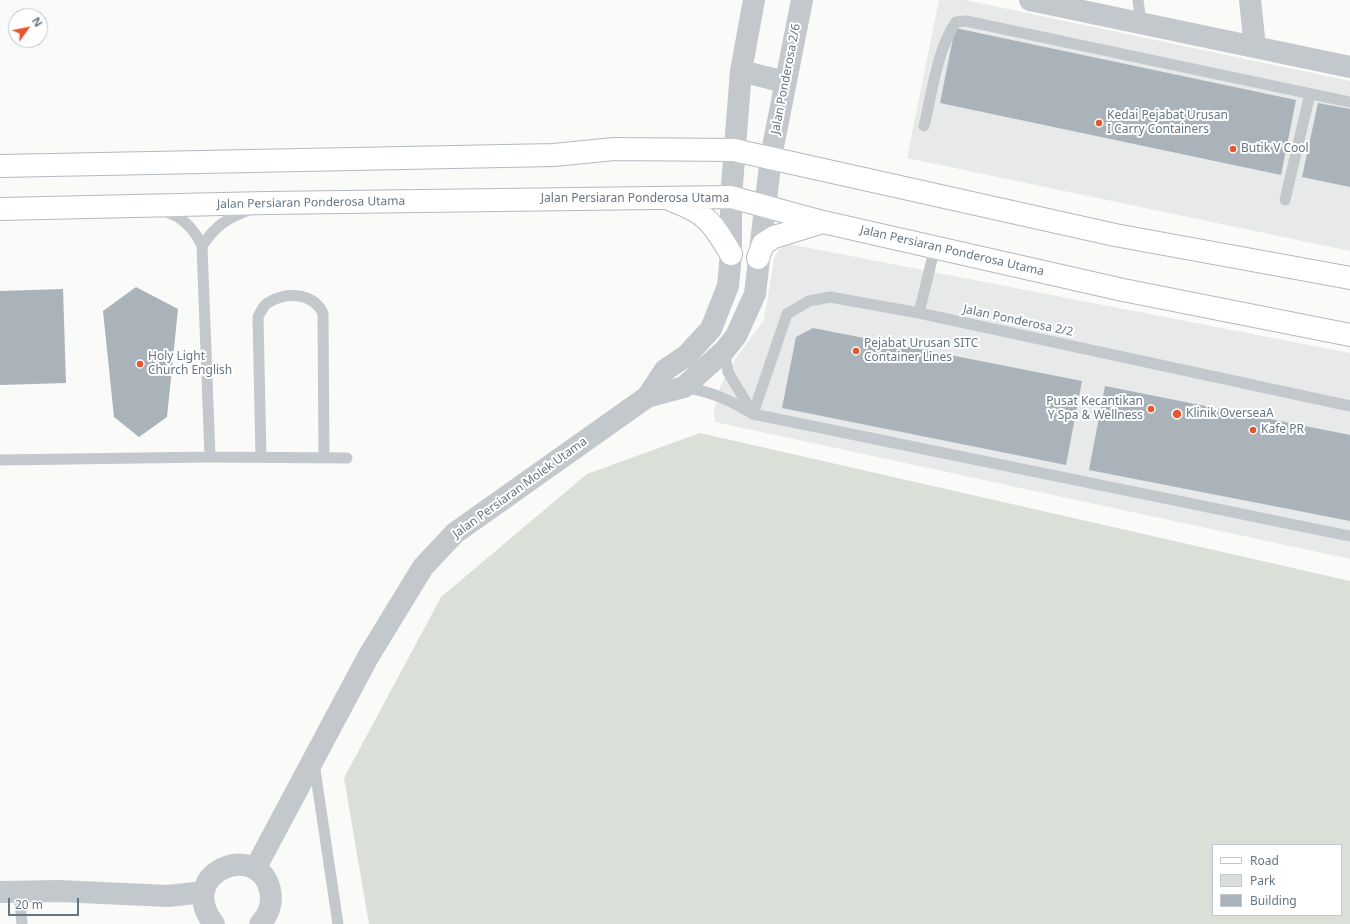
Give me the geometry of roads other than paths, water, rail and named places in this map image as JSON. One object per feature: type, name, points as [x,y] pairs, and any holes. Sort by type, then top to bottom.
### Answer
[{"type":"main road","points":[[0,166],[554,155],[614,149],[734,150],[771,157],[1115,235],[1350,278]]},
{"type":"main road","points":[[660,197],[693,208],[714,224],[731,254]]},
{"type":"main road","name":"Jalan Persiaran Ponderosa Utama","points":[[0,209],[660,197],[731,198],[823,222],[1123,290],[1350,335]]},
{"type":"main road","points":[[758,258],[763,244],[774,237],[823,222]]},
{"type":"street","points":[[734,150],[741,71],[754,0]]},
{"type":"street","name":"Jalan Ponderosa 2/6","points":[[764,206],[771,157],[802,0]]},
{"type":"street","points":[[1030,0],[1350,67]]},
{"type":"street","points":[[1250,0],[1255,47]]},
{"type":"street","points":[[741,71],[785,82]]},
{"type":"street","name":"Jalan Persiaran Molek Utama","points":[[647,397],[665,370],[686,356],[711,329],[728,286],[731,254],[731,198],[734,150]]},
{"type":"street","name":"Jalan Persiaran Molek Utama","points":[[255,869],[368,657],[423,567],[455,534],[647,397],[684,387],[724,351],[736,336],[755,294],[764,206]]},
{"type":"street","points":[[214,924],[207,915],[203,904],[204,892],[208,881],[220,869],[237,864],[255,869],[269,885],[271,896],[270,906],[266,917],[260,924]]},
{"type":"street","points":[[10,892],[59,891],[168,896],[204,892]]},
{"type":"lane","points":[[1138,0],[1141,23]]},
{"type":"lane","points":[[924,126],[936,76],[949,32],[956,22],[966,21],[1350,102]]},
{"type":"lane","points":[[1285,200],[1310,94]]},
{"type":"lane","points":[[202,246],[212,231],[227,218],[266,203]]},
{"type":"lane","points":[[145,206],[168,212],[185,221],[196,232],[202,246],[210,457]]},
{"type":"lane","points":[[919,313],[935,247]]},
{"type":"lane","points":[[260,457],[258,317],[266,304],[281,297],[304,296],[314,302],[323,313],[324,458]]},
{"type":"lane","name":"Jalan Ponderosa 2/2","points":[[754,414],[787,314],[809,301],[830,297],[919,313],[1350,406]]},
{"type":"lane","points":[[724,351],[728,372],[754,414]]},
{"type":"lane","points":[[684,387],[707,391],[729,400],[754,414],[1350,536]]},
{"type":"lane","points":[[0,460],[210,457],[347,458]]},
{"type":"lane","points":[[314,760],[338,924]]},
{"type":"lane","points":[[10,892],[22,924]]},
{"type":"place","name":"Kedai Pejabat Urusan I Carry Containers","points":[[1099,123]]},
{"type":"place","name":"Butik V Cool","points":[[1233,149]]},
{"type":"place","name":"Pejabat Urusan SITC Container Lines","points":[[856,351]]},
{"type":"place","name":"Holy Light Church English","points":[[140,364]]},
{"type":"place","name":"Pusat Kecantikan Y Spa & Wellness","points":[[1151,409]]},
{"type":"place","name":"Klinik OverseaA","points":[[1177,414]]},
{"type":"place","name":"Kafe PR","points":[[1253,430]]}]
